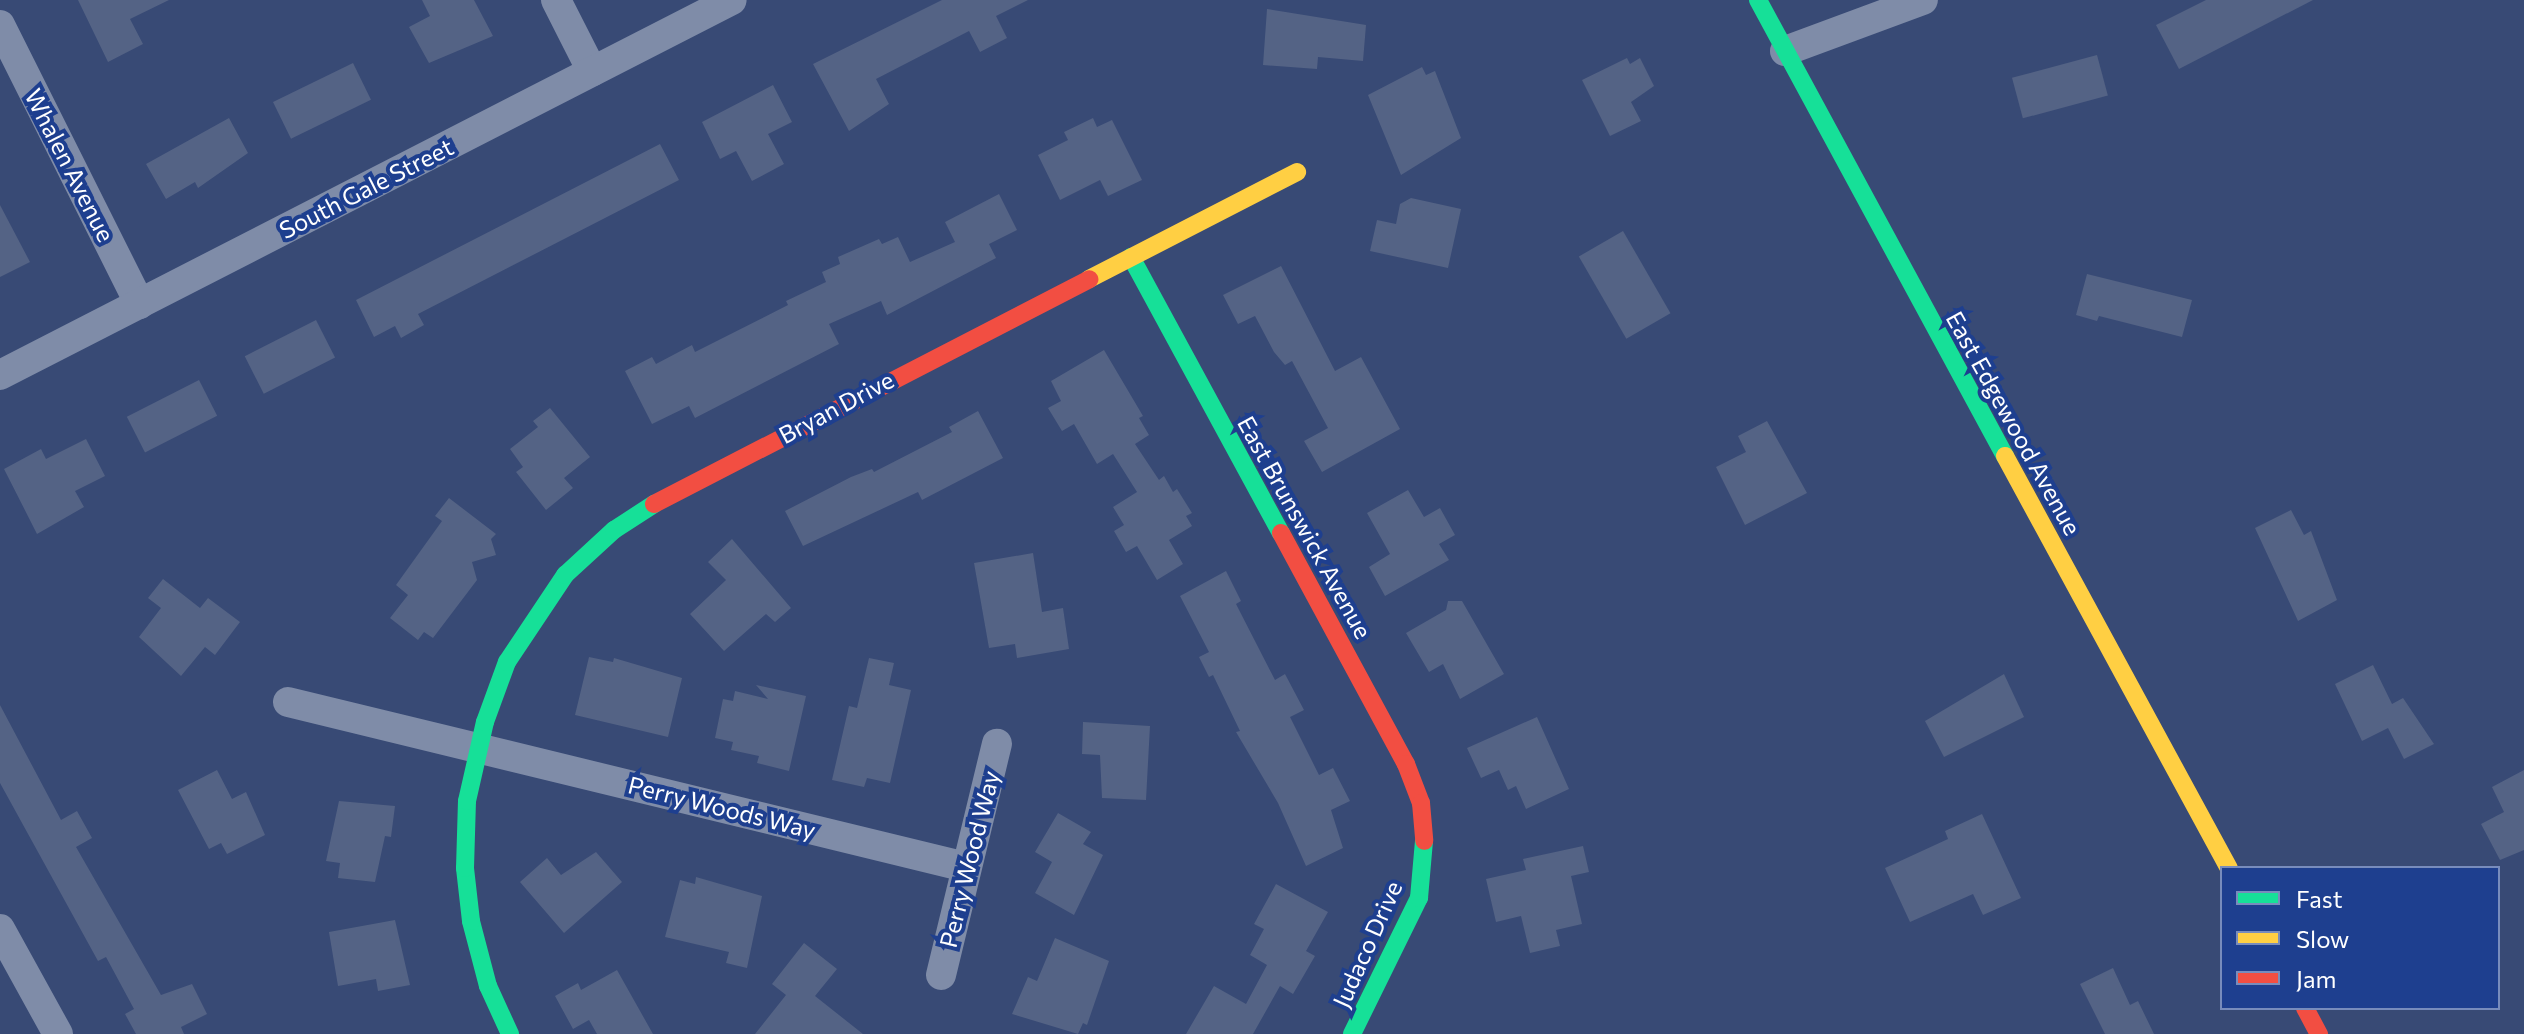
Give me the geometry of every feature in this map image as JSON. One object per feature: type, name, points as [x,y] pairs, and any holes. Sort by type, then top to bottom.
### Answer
[{"type":"street","points":[[556,0],[592,71]]},
{"type":"street","name":"South Gale Street","points":[[0,375],[732,0]]},
{"type":"street","name":"East Edgewood Avenue","points":[[1758,0],[2228,866]]},
{"type":"street","points":[[1785,51],[1923,0]]},
{"type":"street","name":"Whalen Avenue","points":[[0,25],[140,304]]},
{"type":"street","name":"Bryan Drive","points":[[479,748],[492,698],[519,638],[556,585],[614,530],[667,495],[1297,172]]},
{"type":"street","name":"East Brunswick Avenue","points":[[1131,257],[1406,764],[1425,825]]},
{"type":"street","name":"Perry Woods Way","points":[[288,702],[966,867]]},
{"type":"street","name":"Perry Wood Way","points":[[941,975],[997,744]]},
{"type":"street","points":[[479,748],[467,801],[467,895],[476,948],[510,1034]]},
{"type":"street","name":"Judaco Drive","points":[[1352,1034],[1419,898],[1425,825]]},
{"type":"street","points":[[0,929],[58,1034]]},
{"type":"street","points":[[2306,1010],[2319,1034]]},
{"type":"building","points":[[78,0],[169,0],[130,19],[143,44],[108,62]]},
{"type":"building","points":[[422,0],[474,0],[493,36],[429,63],[409,27],[430,16]]},
{"type":"building","points":[[942,0],[1028,0],[996,16],[1007,38],[980,52],[969,31],[876,79],[889,104],[849,131],[813,64]]},
{"type":"building","points":[[2206,0],[2313,0],[2179,69],[2156,25]]},
{"type":"building","points":[[1267,9],[1366,25],[1363,61],[1318,57],[1317,69],[1263,65]]},
{"type":"building","points":[[2097,55],[2108,96],[2023,118],[2012,78]]},
{"type":"building","points":[[1627,58],[1630,64],[1640,58],[1654,86],[1631,102],[1641,121],[1610,136],[1582,80]]},
{"type":"building","points":[[353,63],[371,100],[291,139],[273,102]]},
{"type":"building","points":[[1422,67],[1426,75],[1435,71],[1461,138],[1401,175],[1368,95]]},
{"type":"building","points":[[773,85],[792,122],[768,134],[784,164],[752,181],[736,151],[720,159],[702,122]]},
{"type":"building","points":[[229,118],[248,153],[198,188],[195,182],[166,199],[146,164]]},
{"type":"building","points":[[1093,118],[1097,127],[1112,120],[1142,180],[1108,196],[1100,180],[1060,200],[1038,155],[1068,140],[1064,132]]},
{"type":"building","points":[[660,144],[679,180],[418,314],[424,325],[401,338],[395,326],[374,337],[356,300]]},
{"type":"building","points":[[999,194],[1017,230],[989,244],[996,258],[887,315],[881,301],[829,324],[839,344],[695,418],[689,406],[652,424],[625,371],[652,357],[656,364],[692,345],[695,352],[788,305],[786,301],[826,282],[822,272],[840,264],[838,257],[879,239],[882,244],[898,237],[910,262],[955,242],[945,222]]},
{"type":"building","points":[[1411,198],[1461,209],[1448,268],[1370,251],[1377,220],[1396,224],[1400,204]]},
{"type":"building","points":[[0,205],[30,262],[0,277]]},
{"type":"building","points":[[1623,231],[1670,313],[1626,339],[1579,256]]},
{"type":"building","points":[[1281,266],[1335,371],[1361,357],[1400,429],[1322,472],[1304,441],[1328,428],[1292,361],[1285,365],[1274,352],[1255,316],[1238,324],[1223,295]]},
{"type":"building","points":[[2087,274],[2192,300],[2182,337],[2099,316],[2097,321],[2076,315]]},
{"type":"building","points":[[316,320],[335,357],[264,394],[245,356]]},
{"type":"building","points":[[1104,350],[1143,416],[1139,418],[1149,435],[1135,444],[1159,480],[1164,476],[1173,492],[1177,489],[1192,513],[1186,516],[1192,526],[1169,540],[1183,564],[1157,580],[1137,546],[1126,552],[1114,531],[1124,525],[1113,507],[1137,492],[1113,454],[1097,464],[1074,424],[1062,431],[1048,408],[1061,401],[1051,381]]},
{"type":"building","points":[[199,380],[217,416],[145,452],[127,417]]},
{"type":"building","points":[[550,408],[590,457],[564,478],[573,488],[546,510],[516,472],[523,467],[510,449],[538,427],[533,421]]},
{"type":"building","points":[[978,411],[1003,458],[922,500],[918,492],[803,546],[785,511],[851,477],[872,469],[874,472],[952,432],[949,427]]},
{"type":"building","points":[[1767,421],[1807,493],[1745,525],[1716,467],[1746,452],[1738,436]]},
{"type":"building","points":[[86,439],[105,476],[75,491],[84,507],[37,534],[4,469],[41,449],[46,459]]},
{"type":"building","points":[[1408,490],[1424,517],[1440,508],[1455,535],[1439,544],[1449,560],[1385,596],[1369,567],[1390,554],[1367,513]]},
{"type":"building","points":[[449,498],[496,534],[491,539],[496,555],[472,562],[477,580],[433,638],[424,632],[418,640],[390,618],[408,595],[396,585],[442,521],[435,516]]},
{"type":"building","points":[[2291,510],[2304,535],[2311,531],[2337,600],[2298,621],[2255,528]]},
{"type":"building","points":[[732,539],[791,608],[775,622],[766,614],[724,651],[690,614],[726,580],[708,562]]},
{"type":"building","points":[[1033,553],[1042,612],[1063,608],[1069,649],[1017,658],[1015,644],[989,648],[974,563]]},
{"type":"building","points":[[1226,571],[1241,601],[1236,604],[1275,680],[1285,674],[1304,710],[1290,717],[1319,775],[1333,768],[1350,801],[1331,810],[1343,848],[1306,866],[1278,803],[1236,732],[1240,731],[1213,675],[1209,677],[1199,657],[1209,652],[1180,596]]},
{"type":"building","points":[[163,579],[200,608],[208,598],[240,622],[215,655],[205,647],[181,676],[139,637],[161,608],[148,598]]},
{"type":"building","points":[[1448,601],[1462,601],[1504,674],[1460,699],[1443,664],[1429,672],[1406,633],[1446,610]]},
{"type":"building","points":[[589,657],[613,662],[614,658],[682,678],[668,737],[575,715]]},
{"type":"building","points":[[869,658],[894,663],[889,685],[911,690],[890,783],[867,778],[864,787],[832,780],[849,706],[857,708]]},
{"type":"building","points":[[2373,665],[2392,704],[2403,698],[2434,744],[2404,759],[2388,728],[2362,741],[2335,684]]},
{"type":"building","points":[[2004,674],[2024,717],[1944,757],[1925,721]]},
{"type":"building","points":[[756,685],[806,696],[789,771],[757,763],[759,756],[731,750],[733,742],[715,738],[723,699],[733,701],[735,691],[768,699]]},
{"type":"building","points":[[0,705],[61,820],[77,811],[92,838],[76,847],[161,995],[192,984],[207,1014],[181,1027],[184,1034],[136,1034],[125,1014],[134,1009],[106,957],[98,961],[0,783]]},
{"type":"building","points":[[1537,717],[1569,789],[1526,809],[1516,786],[1508,790],[1499,770],[1481,778],[1467,748]]},
{"type":"building","points":[[1083,722],[1150,726],[1146,800],[1102,798],[1100,755],[1082,754]]},
{"type":"building","points":[[217,770],[232,799],[246,792],[265,835],[227,854],[221,843],[209,849],[178,790]]},
{"type":"building","points":[[2524,770],[2524,850],[2500,860],[2481,824],[2504,812],[2492,787]]},
{"type":"building","points":[[339,801],[395,806],[391,837],[385,836],[375,882],[338,878],[340,863],[326,861]]},
{"type":"building","points":[[1058,813],[1091,832],[1083,844],[1103,855],[1074,915],[1035,893],[1052,862],[1035,852]]},
{"type":"building","points":[[1982,814],[2021,898],[1983,915],[1973,894],[1910,922],[1885,868],[1948,839],[1945,831]]},
{"type":"building","points":[[1583,846],[1589,872],[1571,876],[1582,924],[1556,930],[1560,946],[1530,953],[1521,916],[1496,922],[1486,879],[1526,870],[1523,859]]},
{"type":"building","points":[[596,852],[622,882],[564,933],[520,882],[547,858],[561,875]]},
{"type":"building","points":[[696,877],[762,896],[747,968],[726,963],[729,952],[665,937],[680,880],[695,884]]},
{"type":"building","points":[[1276,884],[1328,912],[1306,951],[1315,956],[1293,994],[1280,986],[1253,1034],[1186,1034],[1214,986],[1246,1004],[1267,965],[1250,955],[1264,929],[1254,924]]},
{"type":"building","points":[[395,920],[410,985],[378,991],[376,979],[338,986],[329,932]]},
{"type":"building","points":[[1055,938],[1109,961],[1087,1025],[1083,1023],[1078,1034],[1012,1014],[1028,977],[1037,981]]},
{"type":"building","points":[[804,943],[837,969],[815,996],[863,1034],[755,1034],[786,995],[772,984]]},
{"type":"building","points":[[2113,968],[2130,1005],[2138,1001],[2154,1034],[2105,1034],[2080,984]]},
{"type":"building","points":[[617,970],[653,1034],[597,1034],[589,1020],[573,1029],[555,996],[578,983],[581,990]]},
{"type":"traffic: fast","points":[[1758,0],[2005,456]]},
{"type":"traffic: fast","points":[[1131,257],[1281,533]]},
{"type":"traffic: fast","points":[[510,1034],[488,986],[471,921],[465,868],[467,801],[485,722],[507,662],[565,575],[614,530],[654,504]]},
{"type":"traffic: fast","points":[[1352,1034],[1419,898],[1424,841]]},
{"type":"traffic: slow","points":[[1089,279],[1297,172]]},
{"type":"traffic: slow","points":[[2005,456],[2228,866]]},
{"type":"traffic: jam","points":[[654,504],[1089,279]]},
{"type":"traffic: jam","points":[[1281,533],[1406,764],[1421,803],[1424,841]]},
{"type":"traffic: jam","points":[[2306,1010],[2319,1034]]}]
